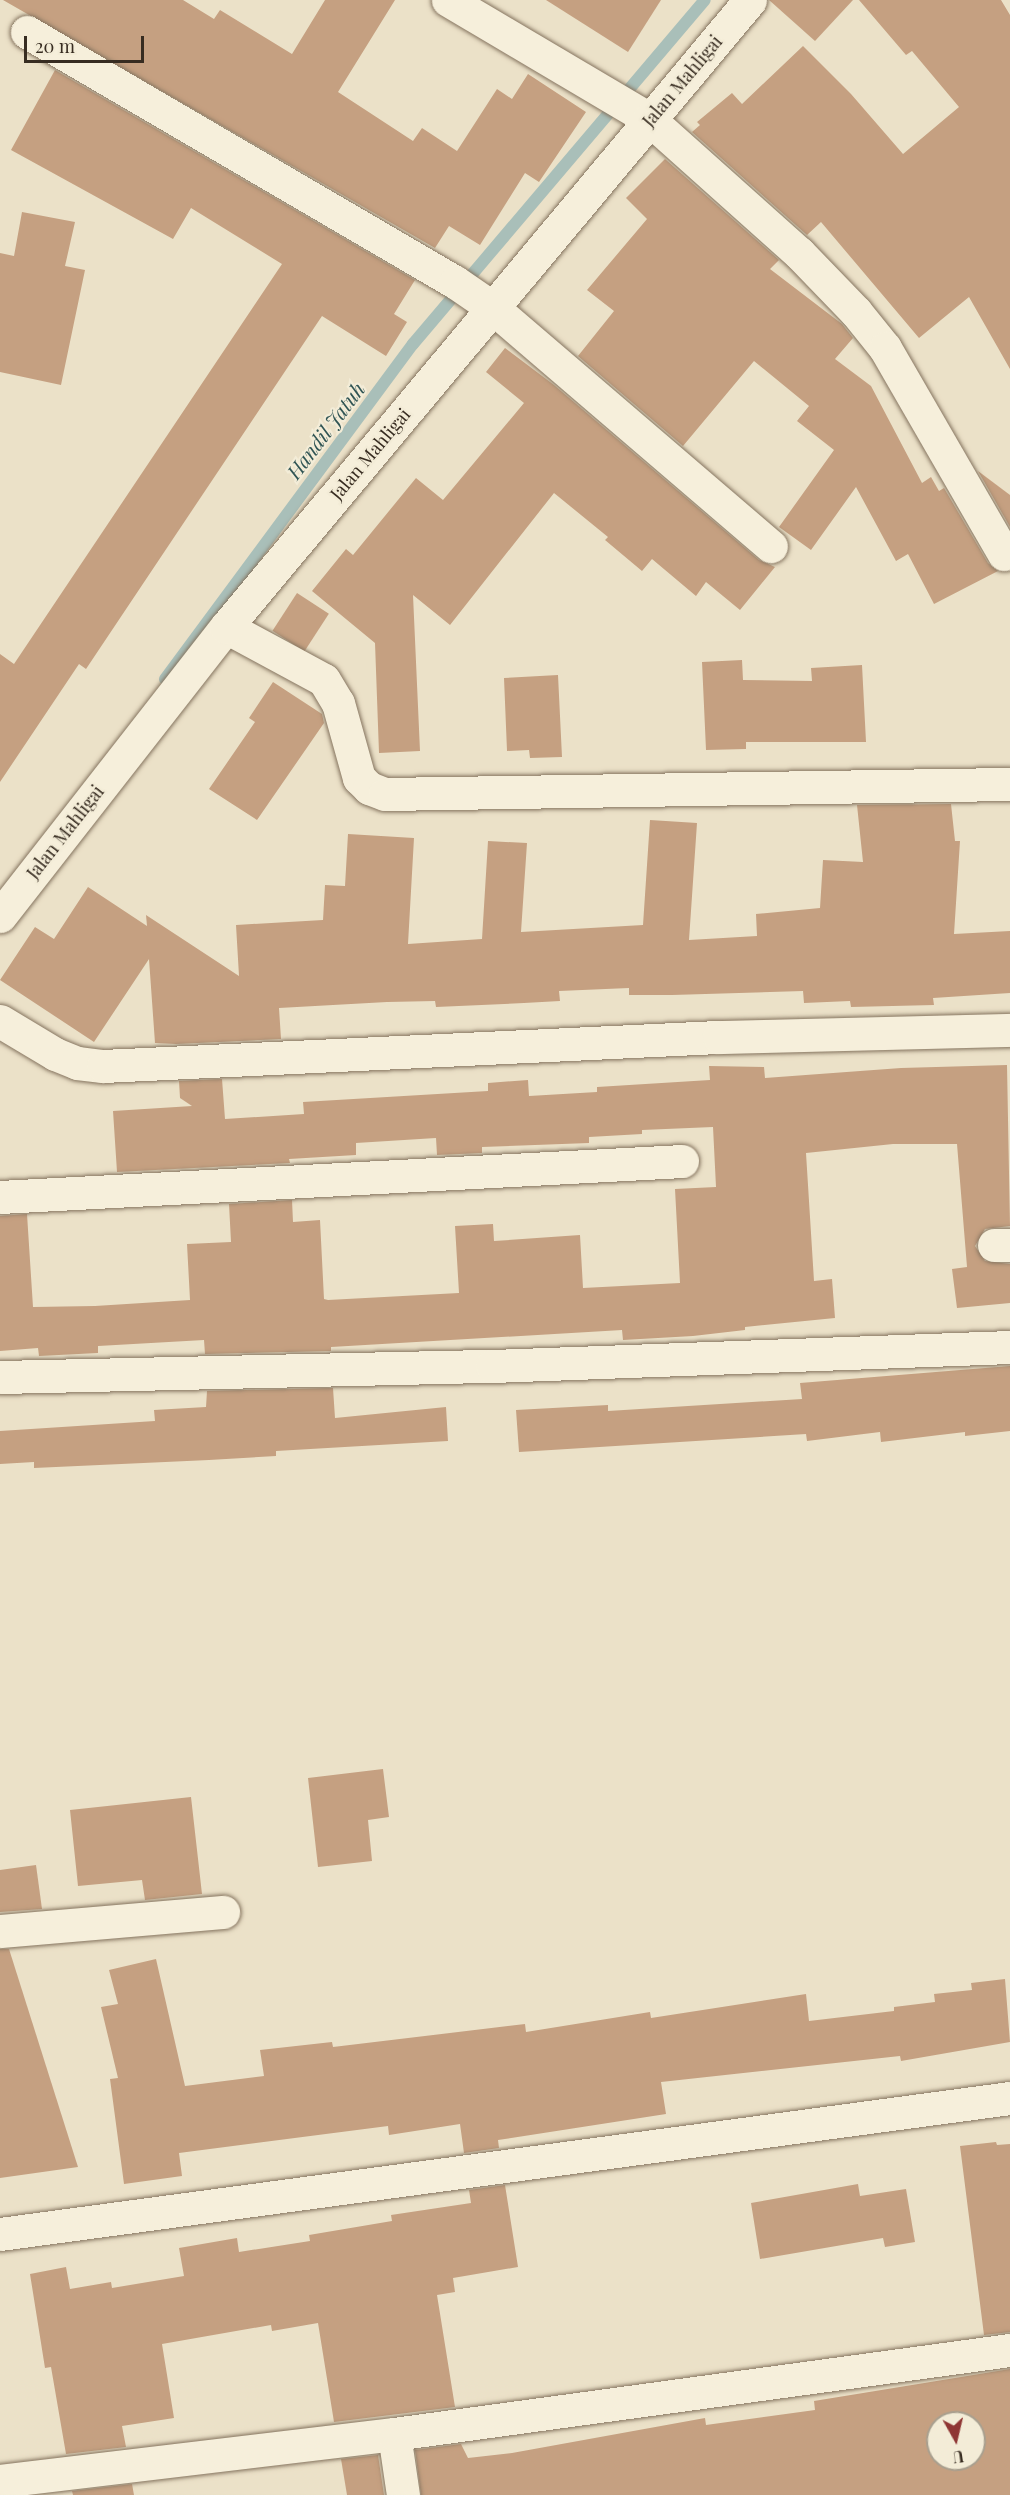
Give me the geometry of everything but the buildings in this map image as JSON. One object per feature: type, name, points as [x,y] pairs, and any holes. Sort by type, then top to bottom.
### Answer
[{"type":"street","points":[[448,0],[629,106],[799,253],[856,312],[907,382],[1004,554]]},
{"type":"street","name":"Jalan Mahligai","points":[[3,907],[226,627],[473,295],[629,106],[750,0]]},
{"type":"street","points":[[27,32],[473,295],[771,546]]},
{"type":"street","points":[[226,627],[324,680],[339,703],[359,778],[369,789],[385,794],[1010,784]]},
{"type":"street","points":[[0,1021],[55,1054],[77,1063],[103,1066],[719,1037],[1010,1030]]},
{"type":"street","points":[[0,1197],[682,1161]]},
{"type":"street","points":[[0,1377],[492,1366],[1010,1347]]},
{"type":"street","points":[[0,1931],[223,1912]]},
{"type":"street","points":[[0,2234],[1010,2098]]},
{"type":"street","points":[[1,2478],[394,2434],[1010,2350]]},
{"type":"street","points":[[394,2434],[404,2495]]},
{"type":"waterway","name":"Handil Jatuh","points":[[165,679],[413,344],[705,0]]}]
